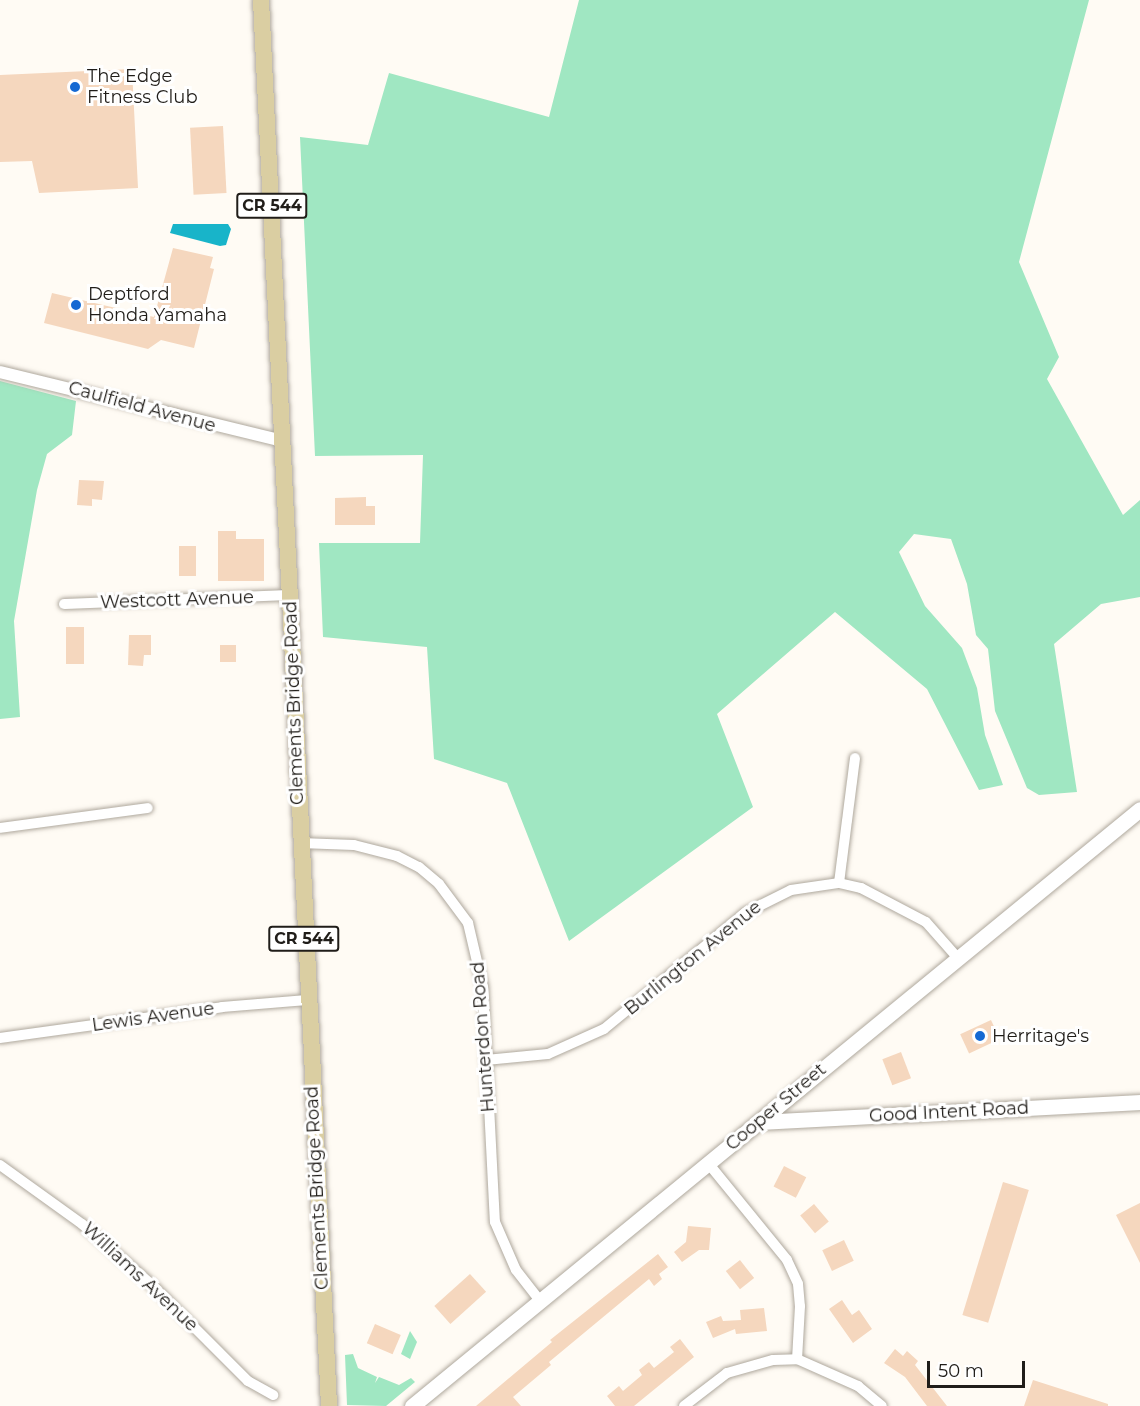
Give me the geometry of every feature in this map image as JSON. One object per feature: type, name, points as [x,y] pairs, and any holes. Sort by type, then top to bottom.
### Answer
[{"type":"main road","name":"Clements Bridge Road","points":[[261,0],[284,441],[307,1000],[329,1406]]},
{"type":"main road","name":"Cooper Street","points":[[412,1406],[759,1122],[956,956],[1140,809]]},
{"type":"main road","name":"Good Intent Road","points":[[759,1122],[1140,1102]]},
{"type":"main road","points":[[317,1406],[327,1384]]},
{"type":"street","name":"Caulfield Avenue","points":[[0,372],[284,441]]},
{"type":"street","name":"Westcott Avenue","points":[[64,604],[290,595]]},
{"type":"street","points":[[839,883],[855,758]]},
{"type":"street","points":[[0,828],[148,808]]},
{"type":"street","name":"Hunterdon Road","points":[[300,843],[354,845],[397,856],[419,867],[459,906],[476,946],[483,987],[495,1222],[516,1270],[540,1301]]},
{"type":"street","name":"Burlington Avenue","points":[[486,1060],[536,1056],[581,1042],[604,1029],[769,898],[839,883],[872,893],[926,922],[956,956]]},
{"type":"street","name":"Lewis Avenue","points":[[0,1038],[222,1007],[307,1000]]},
{"type":"street","points":[[708,1163],[762,1227],[790,1268],[800,1306],[797,1359]]},
{"type":"street","name":"Williams Avenue","points":[[0,1165],[82,1224],[152,1285],[248,1381],[273,1395]]},
{"type":"street","points":[[684,1406],[727,1373],[773,1360],[797,1359],[858,1386],[882,1406]]},
{"type":"green space","points":[[579,0],[1089,0],[1019,262],[1059,357],[1047,379],[1123,515],[1140,500],[1140,597],[1101,604],[1054,644],[1077,792],[1039,795],[1027,788],[995,711],[988,649],[976,635],[967,584],[951,539],[914,534],[899,552],[925,606],[962,648],[977,688],[985,735],[1003,785],[979,790],[927,689],[835,612],[717,714],[753,807],[569,941],[507,783],[434,759],[427,647],[323,637],[319,543],[420,543],[423,455],[315,456],[300,137],[368,145],[389,73],[549,117]]},
{"type":"green space","points":[[0,381],[76,401],[72,435],[47,454],[37,490],[14,621],[20,717],[0,719]]},
{"type":"green space","points":[[410,1331],[417,1342],[410,1359],[401,1354]]},
{"type":"green space","points":[[353,1354],[358,1368],[377,1377],[375,1383],[379,1377],[399,1385],[411,1378],[415,1382],[386,1406],[347,1405],[345,1355]]},
{"type":"water","points":[[173,224],[228,224],[231,229],[226,245],[220,246],[170,233]]},
{"type":"building","points":[[132,69],[138,188],[39,193],[32,161],[0,162],[0,75]]},
{"type":"building","points":[[223,126],[227,193],[194,195],[190,128]]},
{"type":"building","name":"Deptford Honda Yamaha","points":[[173,248],[213,257],[210,268],[214,269],[194,348],[161,340],[148,349],[44,323],[52,293],[154,317]]},
{"type":"building","points":[[79,480],[104,481],[102,500],[92,499],[92,506],[77,505]]},
{"type":"building","points":[[366,497],[366,506],[375,506],[375,525],[335,525],[335,498]]},
{"type":"building","points":[[218,531],[236,531],[236,539],[264,539],[264,581],[218,581]]},
{"type":"building","points":[[179,546],[196,546],[196,576],[179,576]]},
{"type":"building","points":[[66,627],[84,627],[84,664],[66,664]]},
{"type":"building","points":[[129,635],[151,635],[151,655],[144,655],[143,666],[128,665]]},
{"type":"building","points":[[220,645],[236,645],[236,662],[220,662]]},
{"type":"building","name":"Herritage's","points":[[991,1020],[1000,1039],[969,1053],[960,1034]]},
{"type":"building","points":[[901,1052],[911,1078],[892,1085],[882,1059]]},
{"type":"building","points":[[784,1166],[806,1177],[796,1198],[774,1186]]},
{"type":"building","points":[[1003,1182],[1029,1190],[988,1323],[962,1315]]},
{"type":"building","points":[[1140,1203],[1140,1263],[1116,1215]]},
{"type":"building","points":[[814,1204],[829,1222],[815,1233],[800,1216]]},
{"type":"building","points":[[688,1226],[711,1228],[709,1250],[699,1250],[682,1262],[674,1252],[686,1242]]},
{"type":"building","points":[[844,1240],[854,1261],[832,1271],[822,1250]]},
{"type":"building","points":[[658,1254],[668,1267],[659,1274],[662,1279],[654,1286],[649,1279],[549,1362],[551,1365],[513,1397],[521,1406],[476,1406],[552,1342],[550,1340]]},
{"type":"building","points":[[740,1260],[754,1278],[740,1289],[726,1271]]},
{"type":"building","points":[[470,1274],[486,1292],[450,1324],[434,1306]]},
{"type":"building","points":[[842,1300],[852,1315],[859,1310],[872,1329],[853,1343],[829,1309]]},
{"type":"building","points":[[764,1308],[767,1331],[736,1334],[735,1329],[713,1338],[706,1322],[721,1316],[723,1321],[741,1320],[740,1310]]},
{"type":"building","points":[[375,1324],[401,1335],[393,1354],[367,1343]]},
{"type":"building","points":[[680,1339],[694,1357],[634,1406],[615,1406],[607,1396],[619,1386],[623,1391],[642,1375],[639,1370],[649,1362],[654,1368],[674,1352],[670,1347]]},
{"type":"building","points":[[895,1349],[903,1356],[907,1351],[918,1361],[915,1365],[947,1406],[927,1406],[905,1377],[884,1363]]},
{"type":"building","points":[[1033,1380],[1108,1404],[1108,1406],[1024,1406]]},
{"type":"place","name":"The Edge Fitness Club","points":[[75,87]]},
{"type":"place","name":"Deptford Honda Yamaha","points":[[76,305]]},
{"type":"place","name":"Herritage's","points":[[980,1036]]}]
